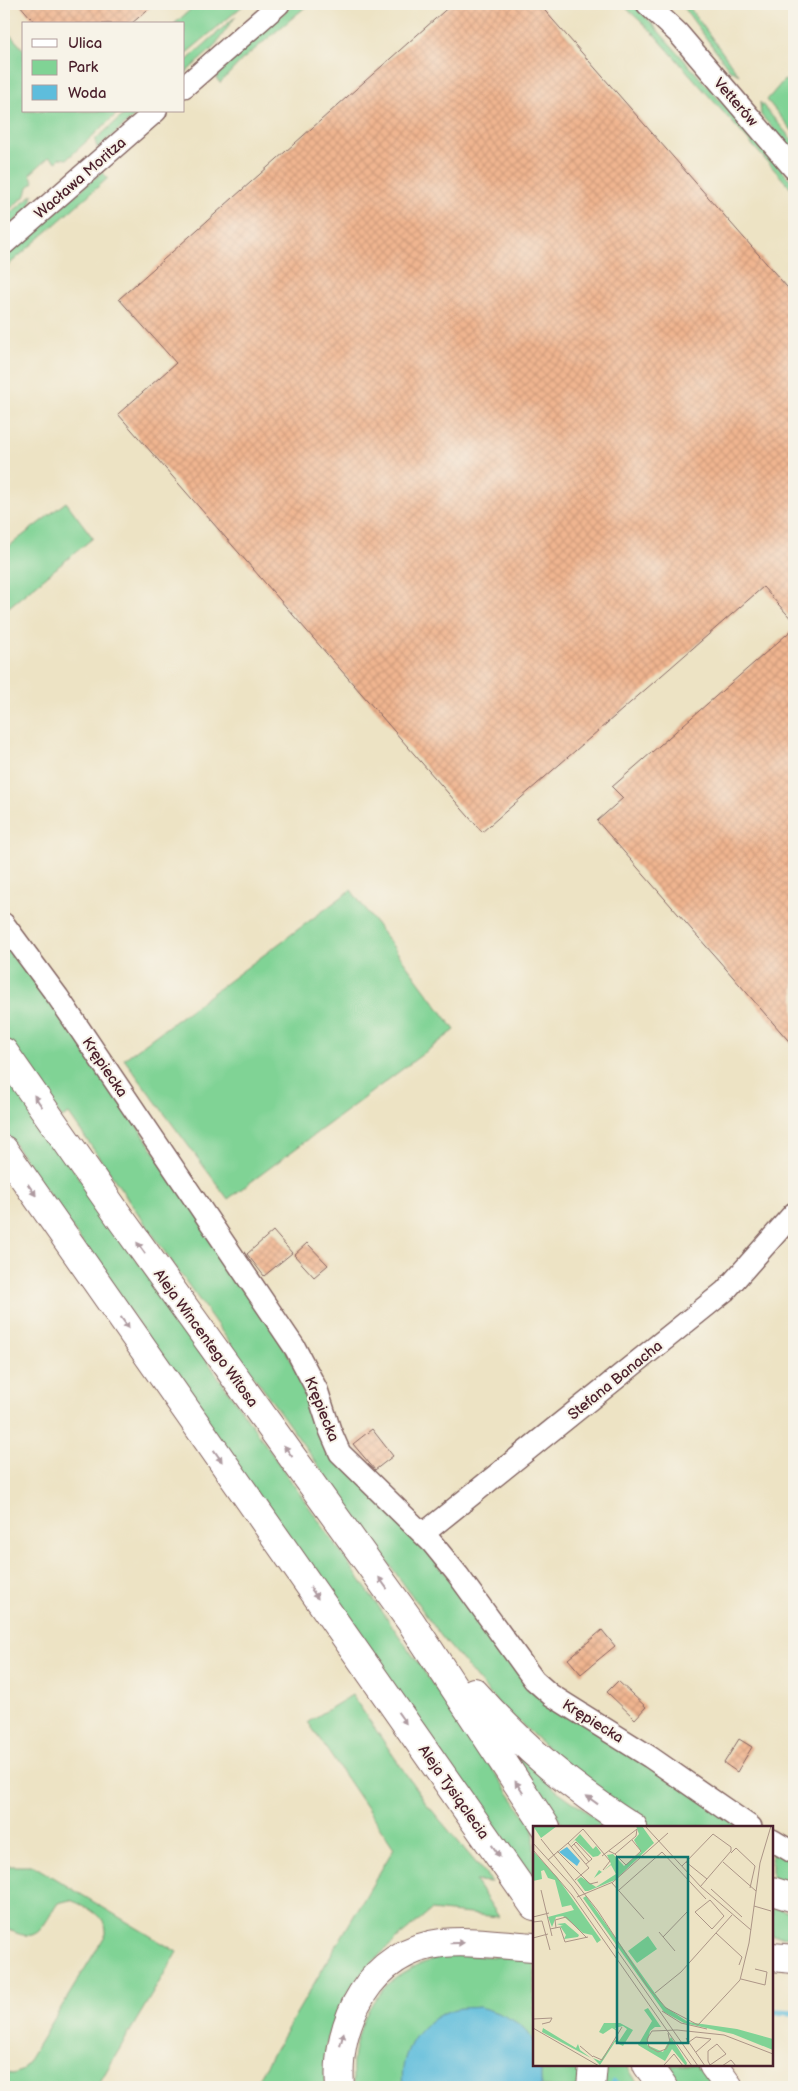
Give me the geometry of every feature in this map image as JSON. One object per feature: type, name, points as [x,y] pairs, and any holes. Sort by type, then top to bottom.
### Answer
[{"type":"main road","name":"Aleja Wincentego Witosa","points":[[4,1052],[123,1222],[411,1622]]},
{"type":"main road","name":"Aleja Tysiąclecia","points":[[4,1150],[533,1904]]},
{"type":"main road","points":[[411,1622],[545,1826]]},
{"type":"main road","points":[[411,1622],[511,1733],[536,1757],[606,1810],[631,1826]]},
{"type":"main road","points":[[773,1891],[794,1898]]},
{"type":"main road","points":[[340,2087],[340,2048],[348,2020],[366,1989],[393,1962],[421,1948],[441,1943],[526,1946]]},
{"type":"main road","points":[[773,1957],[794,1959]]},
{"type":"main road","points":[[591,2087],[593,2066]]},
{"type":"main road","points":[[648,2066],[663,2087]]},
{"type":"main road","points":[[714,2066],[729,2087]]},
{"type":"street","points":[[185,86],[279,4]]},
{"type":"street","name":"Vetterów","points":[[647,4],[678,33],[794,169]]},
{"type":"street","name":"Vetterów","points":[[660,4],[678,33]]},
{"type":"street","name":"Wacława Moritza","points":[[4,244],[155,112]]},
{"type":"street","name":"Krępiecka","points":[[4,924],[58,996],[295,1348],[317,1390],[330,1430],[340,1453],[423,1534],[458,1575],[534,1680],[551,1696],[650,1757],[750,1826]]},
{"type":"street","name":"Stefana Banacha","points":[[423,1534],[725,1291],[794,1213]]},
{"type":"street","points":[[773,1841],[794,1853]]},
{"type":"green space","points":[[197,4],[245,4],[185,54],[185,22],[176,22]]},
{"type":"green space","points":[[294,4],[309,4],[242,60],[220,83],[216,78],[234,56]]},
{"type":"green space","points":[[622,4],[632,4],[646,17],[794,184],[794,192],[653,33]]},
{"type":"green space","points":[[681,4],[687,4],[739,75],[729,69]]},
{"type":"green space","points":[[236,16],[213,48],[185,73],[185,62]]},
{"type":"green space","points":[[4,28],[22,48],[22,112],[119,112],[67,159],[59,158],[57,162],[49,157],[30,174],[34,182],[28,187],[26,195],[4,214]]},
{"type":"green space","points":[[784,80],[794,84],[794,133],[767,100]]},
{"type":"green space","points":[[760,102],[794,142],[794,153],[761,115]]},
{"type":"green space","points":[[127,112],[140,112],[97,148],[95,140]]},
{"type":"green space","points":[[102,172],[108,178],[4,269],[4,257]]},
{"type":"green space","points":[[33,194],[30,207],[4,231],[4,219]]},
{"type":"green space","points":[[66,502],[93,538],[4,611],[4,550]]},
{"type":"green space","points":[[351,890],[455,1030],[228,1199],[124,1059]]},
{"type":"green space","points":[[4,931],[258,1303],[322,1414],[527,1679],[741,1826],[649,1826],[589,1786],[496,1701],[441,1636],[169,1258],[69,1114],[62,1118],[4,1036]]},
{"type":"green space","points":[[4,1070],[533,1828],[533,1882],[234,1463],[4,1129]]},
{"type":"green space","points":[[352,1695],[425,1802],[492,1882],[475,1881],[499,1917],[431,1910],[369,1966],[353,1985],[339,2007],[330,2031],[325,2057],[325,2087],[253,2087],[394,1848],[308,1722]]},
{"type":"green space","points":[[512,1750],[556,1790],[607,1826],[563,1826]]},
{"type":"green space","points":[[773,1847],[794,1859],[794,1888],[773,1881]]},
{"type":"green space","points":[[4,1866],[34,1866],[177,1952],[97,2087],[4,2087],[4,2072],[13,2074],[23,2070],[106,1934],[106,1928],[94,1912],[70,1900],[58,1903],[42,1927],[32,1935],[16,1933],[4,1927]]},
{"type":"green space","points":[[773,1907],[794,1913],[794,1937],[773,1936]]},
{"type":"green space","points":[[445,1955],[533,1958],[533,2066],[580,2066],[578,2087],[354,2087],[354,2051],[366,2014],[373,2001],[382,1990],[403,1973]]},
{"type":"green space","points":[[605,2066],[627,2066],[640,2087],[604,2087]]},
{"type":"green space","points":[[661,2066],[702,2066],[717,2087],[676,2087]]},
{"type":"water","points":[[479,2007],[495,2012],[519,2024],[526,2030],[533,2042],[533,2066],[541,2066],[541,2087],[403,2087],[404,2061],[414,2038],[432,2020],[458,2008]]},
{"type":"building","points":[[19,4],[154,4],[133,22],[34,22]]},
{"type":"building","points":[[452,4],[539,4],[794,295],[794,622],[763,587],[482,832],[118,414],[176,363],[119,299]]},
{"type":"building","points":[[794,628],[794,1047],[597,821],[623,798],[612,787]]},
{"type":"building","points":[[273,1231],[292,1253],[264,1276],[247,1254]]},
{"type":"building","points":[[307,1243],[328,1265],[314,1277],[294,1255]]},
{"type":"building","points":[[372,1429],[393,1456],[375,1470],[353,1444]]},
{"type":"building","points":[[602,1630],[615,1646],[581,1674],[568,1659]]},
{"type":"building","points":[[618,1681],[646,1707],[635,1719],[607,1692]]},
{"type":"building","points":[[739,1739],[752,1747],[737,1772],[724,1763]]},
{"type":"waterway","points":[[773,2012],[794,2013]]},
{"type":"waterway","points":[[614,2082],[621,2087]]}]
